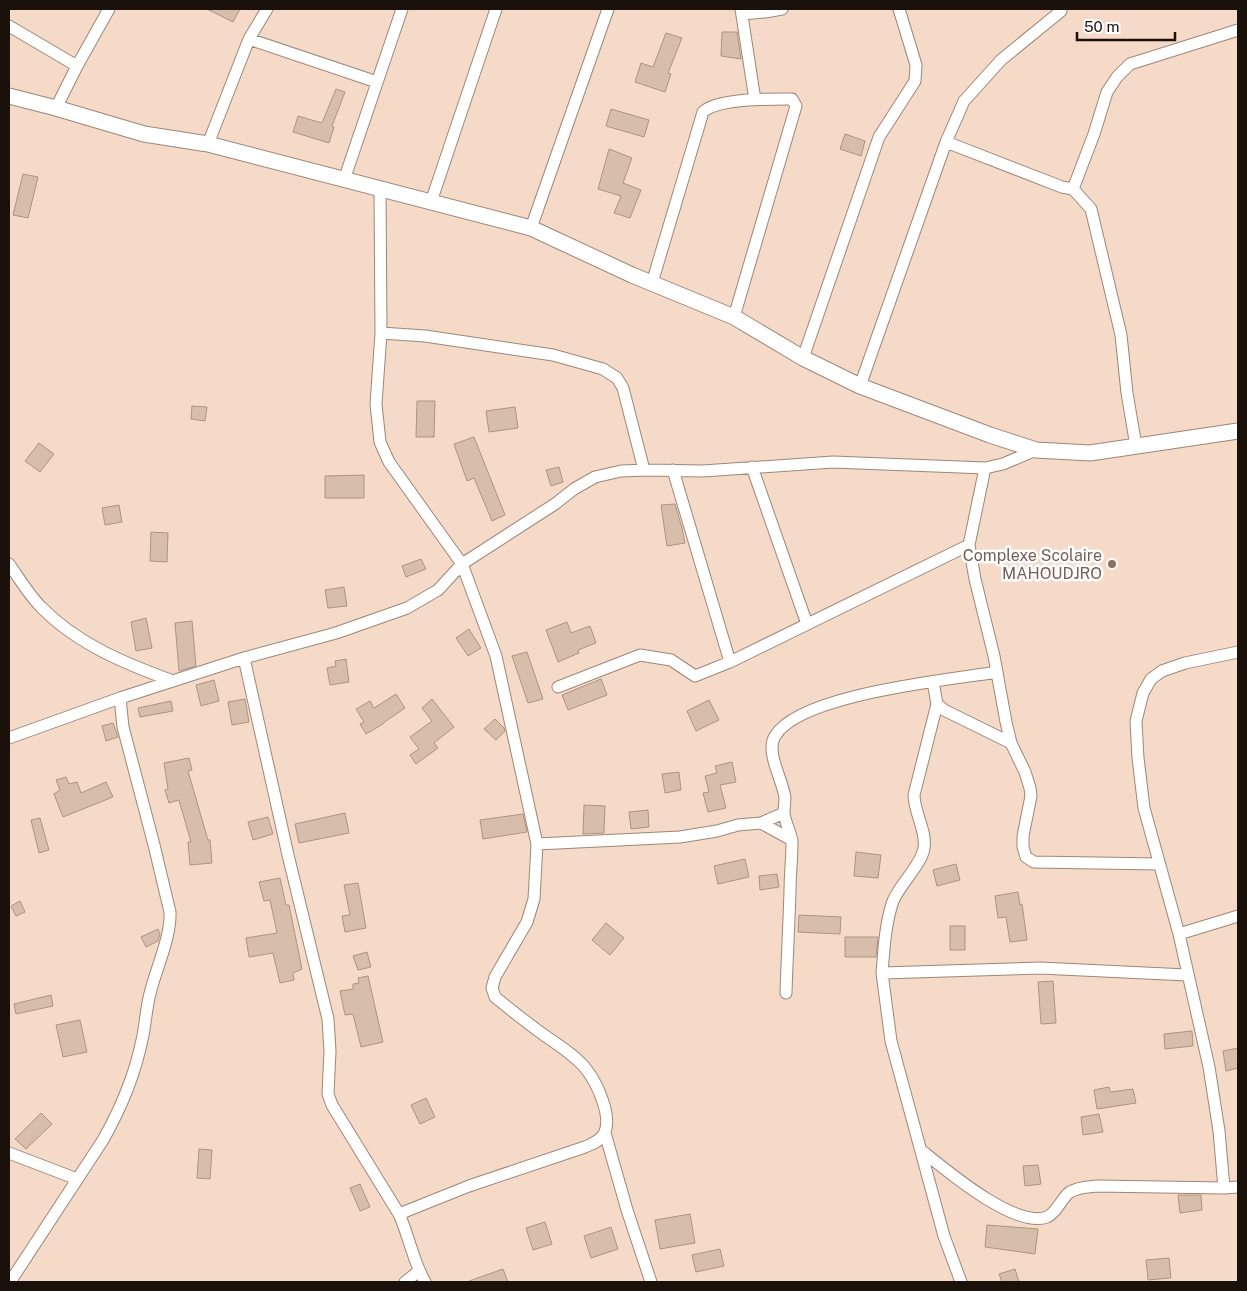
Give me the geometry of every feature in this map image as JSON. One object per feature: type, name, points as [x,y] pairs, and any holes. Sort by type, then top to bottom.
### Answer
[{"type":"street","points":[[56,108],[109,9]]},
{"type":"street","points":[[208,144],[249,39],[267,9]]},
{"type":"street","points":[[344,180],[402,9]]},
{"type":"street","points":[[431,202],[496,9]]},
{"type":"street","points":[[531,228],[608,9]]},
{"type":"street","points":[[755,100],[742,11],[765,12],[782,9]]},
{"type":"street","points":[[804,358],[879,136],[915,80],[916,65],[899,9]]},
{"type":"street","points":[[860,386],[946,142],[964,101],[1001,60],[1061,11],[1061,9]]},
{"type":"street","points":[[9,26],[77,66]]},
{"type":"street","points":[[1073,189],[1107,92],[1117,76],[1130,64],[1238,30]]},
{"type":"street","points":[[249,39],[377,82]]},
{"type":"street","points":[[9,96],[144,134],[208,144],[531,228],[652,283],[734,317],[804,358],[860,386],[981,432],[1036,450],[1090,453],[1238,430]]},
{"type":"street","points":[[652,283],[703,112],[713,106],[755,100],[792,99],[796,106],[734,317]]},
{"type":"street","points":[[946,142],[1062,187],[1073,189],[1091,209],[1121,335],[1126,393],[1136,446]]},
{"type":"street","points":[[380,189],[381,333],[376,404],[380,442],[389,462],[462,564],[496,656],[538,844],[534,899],[527,922],[494,977],[492,988],[495,997],[573,1056],[586,1069],[600,1094],[607,1122],[604,1133],[598,1140],[585,1148],[469,1186],[398,1214]]},
{"type":"street","points":[[381,333],[426,336],[553,355],[603,369],[618,378],[623,388],[644,470]]},
{"type":"street","points":[[9,738],[120,698],[244,658],[336,633],[407,608],[438,590],[462,564],[595,477],[621,471],[703,471],[833,462],[985,468],[1003,464],[1036,450]]},
{"type":"street","points":[[752,467],[807,624]]},
{"type":"street","points":[[985,468],[968,545],[1011,743],[1025,772],[1031,796],[1022,847],[1026,857],[1034,862],[1159,864]]},
{"type":"street","points":[[673,470],[730,662]]},
{"type":"street","points":[[558,687],[640,655],[671,660],[695,676],[730,662],[968,545]]},
{"type":"street","points":[[9,564],[40,606],[71,634],[132,666],[173,681]]},
{"type":"street","points":[[1224,1188],[1219,1131],[1209,1067],[1179,934],[1144,808],[1136,721],[1143,693],[1151,679],[1162,671],[1238,652]]},
{"type":"street","points":[[244,658],[288,855],[328,1019],[330,1051],[328,1094],[332,1105],[406,1228],[419,1271],[425,1282]]},
{"type":"street","points":[[786,993],[792,840],[784,813],[783,787],[773,757],[772,746],[775,736],[794,718],[846,699],[874,692],[997,672]]},
{"type":"street","points":[[933,682],[937,704],[914,795],[914,804],[924,840],[924,849],[920,860],[893,901],[882,974],[891,1040],[944,1236],[960,1282]]},
{"type":"street","points":[[10,1282],[114,1121],[142,1041],[150,993],[167,938],[170,912],[123,727],[120,698]]},
{"type":"street","points":[[937,704],[955,716],[1011,743]]},
{"type":"street","points":[[538,844],[680,837],[717,831],[738,825],[761,823],[784,813]]},
{"type":"street","points":[[761,823],[792,840]]},
{"type":"street","points":[[1179,934],[1238,916]]},
{"type":"street","points":[[882,974],[1040,968],[1187,975]]},
{"type":"street","points":[[604,1133],[651,1282]]},
{"type":"street","points":[[921,1150],[953,1176],[986,1197],[1015,1214],[1028,1218],[1041,1219],[1051,1215],[1070,1192],[1097,1186],[1238,1187]]},
{"type":"street","points":[[9,1153],[77,1179]]},
{"type":"street","points":[[405,1282],[419,1271]]},
{"type":"building","points":[[207,9],[240,9],[233,22]]},
{"type":"building","points":[[722,32],[737,32],[741,59],[721,56]]},
{"type":"building","points":[[666,33],[682,38],[668,73],[671,74],[665,92],[635,82],[641,63],[653,67]]},
{"type":"building","points":[[336,89],[345,92],[332,126],[334,127],[329,143],[293,132],[298,116],[322,123]]},
{"type":"building","points":[[611,109],[649,120],[644,137],[606,126]]},
{"type":"building","points":[[845,134],[865,141],[861,156],[840,149]]},
{"type":"building","points":[[609,149],[632,158],[623,183],[641,190],[630,218],[614,213],[621,196],[598,189]]},
{"type":"building","points":[[23,174],[38,177],[28,218],[13,215]]},
{"type":"building","points":[[417,401],[435,401],[434,437],[416,437]]},
{"type":"building","points":[[192,406],[207,407],[205,421],[191,419]]},
{"type":"building","points":[[515,407],[518,428],[489,432],[486,411]]},
{"type":"building","points":[[474,437],[505,515],[492,521],[474,478],[467,481],[454,444]]},
{"type":"building","points":[[39,443],[54,454],[40,472],[25,461]]},
{"type":"building","points":[[559,467],[563,482],[551,486],[546,470]]},
{"type":"building","points":[[364,475],[364,498],[325,498],[325,476]]},
{"type":"building","points":[[675,504],[685,543],[667,546],[661,505]]},
{"type":"building","points":[[119,505],[122,522],[105,525],[102,508]]},
{"type":"building","points":[[151,532],[168,533],[167,562],[150,561]]},
{"type":"building","points":[[421,559],[426,569],[406,577],[402,566]]},
{"type":"building","points":[[344,587],[347,606],[328,608],[325,590]]},
{"type":"building","points":[[146,618],[152,648],[136,651],[131,622]]},
{"type":"building","points":[[192,621],[196,666],[179,671],[175,623]]},
{"type":"building","points":[[567,622],[571,633],[590,626],[596,643],[578,650],[579,653],[558,662],[546,630]]},
{"type":"building","points":[[469,629],[481,648],[468,656],[456,638]]},
{"type":"building","points":[[527,652],[543,699],[528,703],[512,656]]},
{"type":"building","points":[[346,659],[349,682],[330,685],[327,668],[336,666],[335,661]]},
{"type":"building","points":[[601,679],[607,695],[568,710],[562,695]]},
{"type":"building","points":[[214,680],[219,701],[201,706],[196,685]]},
{"type":"building","points":[[396,694],[405,708],[366,734],[360,724],[364,722],[356,709],[370,701],[374,708]]},
{"type":"building","points":[[245,699],[249,722],[232,725],[228,702]]},
{"type":"building","points":[[432,699],[454,727],[434,743],[438,748],[416,764],[410,755],[419,749],[410,737],[432,721],[422,708]]},
{"type":"building","points":[[709,700],[719,720],[696,731],[687,711]]},
{"type":"building","points":[[171,701],[173,711],[140,717],[138,708]]},
{"type":"building","points":[[495,719],[505,731],[496,740],[484,729]]},
{"type":"building","points":[[113,723],[118,737],[106,741],[102,726]]},
{"type":"building","points":[[189,758],[192,770],[188,771],[208,840],[210,840],[212,863],[190,865],[188,842],[191,842],[179,800],[169,803],[165,790],[168,789],[164,763]]},
{"type":"building","points":[[732,762],[736,782],[720,785],[726,808],[708,812],[703,793],[709,792],[705,776],[717,773],[715,766]]},
{"type":"building","points":[[679,772],[681,790],[665,793],[662,774]]},
{"type":"building","points":[[66,777],[69,784],[77,782],[81,793],[106,782],[113,797],[63,817],[54,794],[60,790],[56,780]]},
{"type":"building","points":[[584,805],[605,806],[604,833],[583,834]]},
{"type":"building","points":[[648,810],[649,827],[631,829],[629,812]]},
{"type":"building","points":[[345,813],[349,833],[299,843],[295,824]]},
{"type":"building","points":[[523,814],[527,832],[483,839],[480,820]]},
{"type":"building","points":[[268,817],[273,834],[253,840],[248,822]]},
{"type":"building","points":[[40,818],[49,850],[39,853],[31,820]]},
{"type":"building","points":[[856,852],[881,855],[878,878],[854,876]]},
{"type":"building","points":[[745,859],[749,877],[718,884],[714,866]]},
{"type":"building","points":[[956,864],[960,880],[937,886],[933,870]]},
{"type":"building","points":[[777,874],[779,887],[760,890],[759,876]]},
{"type":"building","points":[[280,878],[286,905],[289,905],[302,969],[293,973],[294,980],[280,983],[273,953],[249,957],[246,938],[277,933],[270,900],[264,901],[259,882]]},
{"type":"building","points":[[358,883],[366,928],[345,932],[342,916],[350,915],[344,885]]},
{"type":"building","points":[[1018,892],[1020,905],[1022,904],[1027,940],[1010,942],[1006,917],[998,918],[995,896]]},
{"type":"building","points":[[20,901],[25,912],[16,916],[11,906]]},
{"type":"building","points":[[799,915],[841,917],[840,934],[798,932]]},
{"type":"building","points":[[606,923],[624,938],[610,955],[592,940]]},
{"type":"building","points":[[950,926],[965,926],[965,950],[950,950]]},
{"type":"building","points":[[158,929],[160,934],[158,941],[146,947],[141,937]]},
{"type":"building","points":[[845,937],[878,937],[876,957],[845,957]]},
{"type":"building","points":[[367,952],[371,967],[358,970],[353,956]]},
{"type":"building","points":[[368,976],[383,1042],[361,1047],[353,1014],[345,1015],[340,991],[353,989],[353,984],[359,983],[358,978]]},
{"type":"building","points":[[1053,981],[1056,1023],[1041,1024],[1038,982]]},
{"type":"building","points":[[51,995],[53,1006],[16,1014],[14,1004]]},
{"type":"building","points":[[80,1020],[87,1052],[63,1057],[56,1025]]},
{"type":"building","points":[[1192,1031],[1193,1046],[1165,1049],[1164,1034]]},
{"type":"building","points":[[1238,1048],[1238,1068],[1226,1071],[1223,1051]]},
{"type":"building","points":[[1109,1087],[1110,1092],[1133,1089],[1136,1103],[1097,1109],[1094,1090]]},
{"type":"building","points":[[426,1098],[435,1117],[420,1124],[411,1105]]},
{"type":"building","points":[[41,1113],[52,1124],[26,1149],[15,1139]]},
{"type":"building","points":[[1099,1114],[1103,1132],[1083,1135],[1081,1117]]},
{"type":"building","points":[[199,1149],[212,1150],[210,1179],[197,1178]]},
{"type":"building","points":[[1038,1165],[1041,1184],[1025,1186],[1023,1166]]},
{"type":"building","points":[[360,1184],[370,1207],[360,1211],[350,1188]]},
{"type":"building","points":[[1178,1195],[1201,1195],[1202,1210],[1180,1213]]},
{"type":"building","points":[[690,1214],[695,1243],[660,1249],[655,1220]]},
{"type":"building","points":[[545,1222],[552,1244],[533,1250],[526,1228]]},
{"type":"building","points":[[987,1225],[1038,1229],[1035,1254],[985,1247]]},
{"type":"building","points":[[611,1227],[618,1249],[591,1258],[584,1236]]},
{"type":"building","points":[[720,1249],[724,1266],[696,1272],[692,1255]]},
{"type":"building","points":[[1169,1258],[1171,1278],[1148,1280],[1146,1260]]},
{"type":"building","points":[[503,1269],[508,1282],[469,1281]]},
{"type":"building","points":[[1015,1269],[1019,1282],[1002,1282],[999,1274]]},
{"type":"place","name":"Complexe Scolaire MAHOUDJRO","points":[[1112,564]]}]
